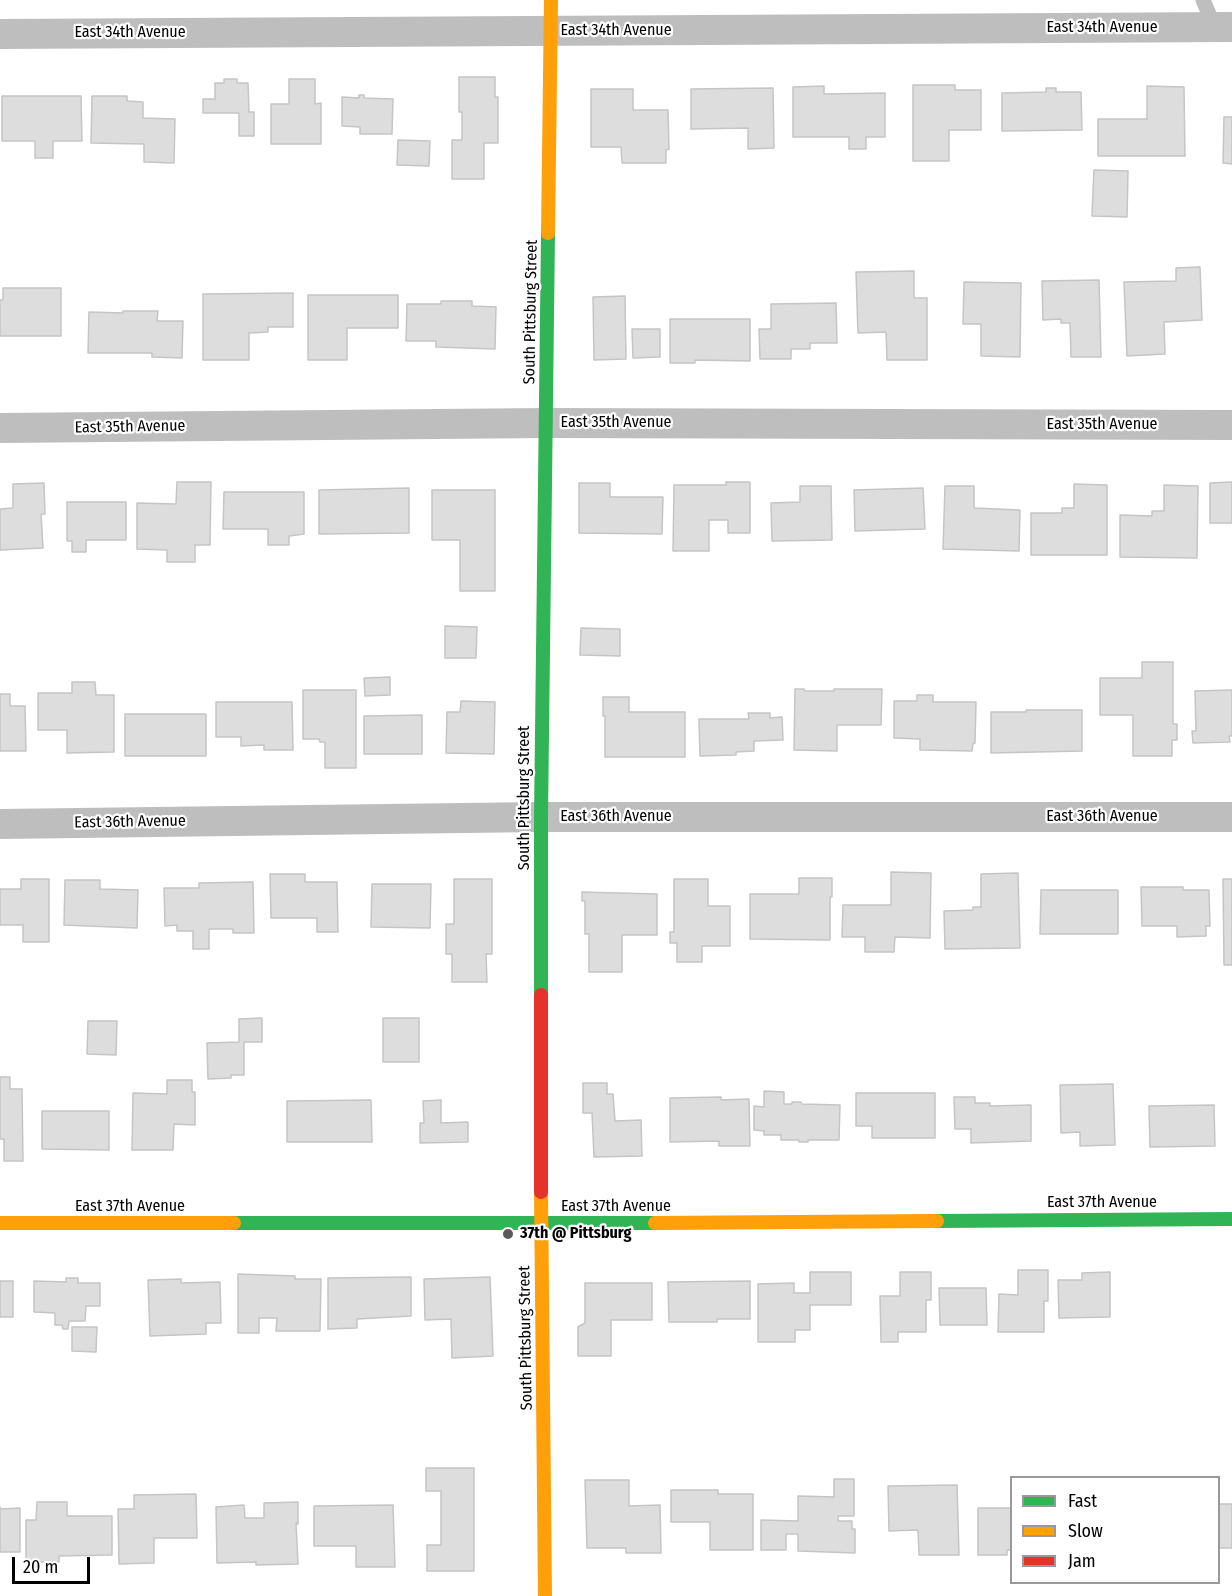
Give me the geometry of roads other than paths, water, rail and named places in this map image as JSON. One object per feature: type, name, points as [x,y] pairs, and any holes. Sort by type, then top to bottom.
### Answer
[{"type":"street","name":"South Pittsburg Street","points":[[545,1596],[541,1224],[541,817],[550,0]]},
{"type":"street","name":"East 34th Avenue","points":[[0,34],[1224,27]]},
{"type":"street","name":"East 35th Avenue","points":[[0,428],[546,423],[1232,426]]},
{"type":"street","name":"East 36th Avenue","points":[[0,824],[541,817],[1232,817]]},
{"type":"street","name":"East 37th Avenue","points":[[0,1223],[541,1224],[1232,1219]]},
{"type":"lane","points":[[1203,0],[1224,27]]},
{"type":"place","name":"37th @ Pittsburg","points":[[508,1234]]}]
